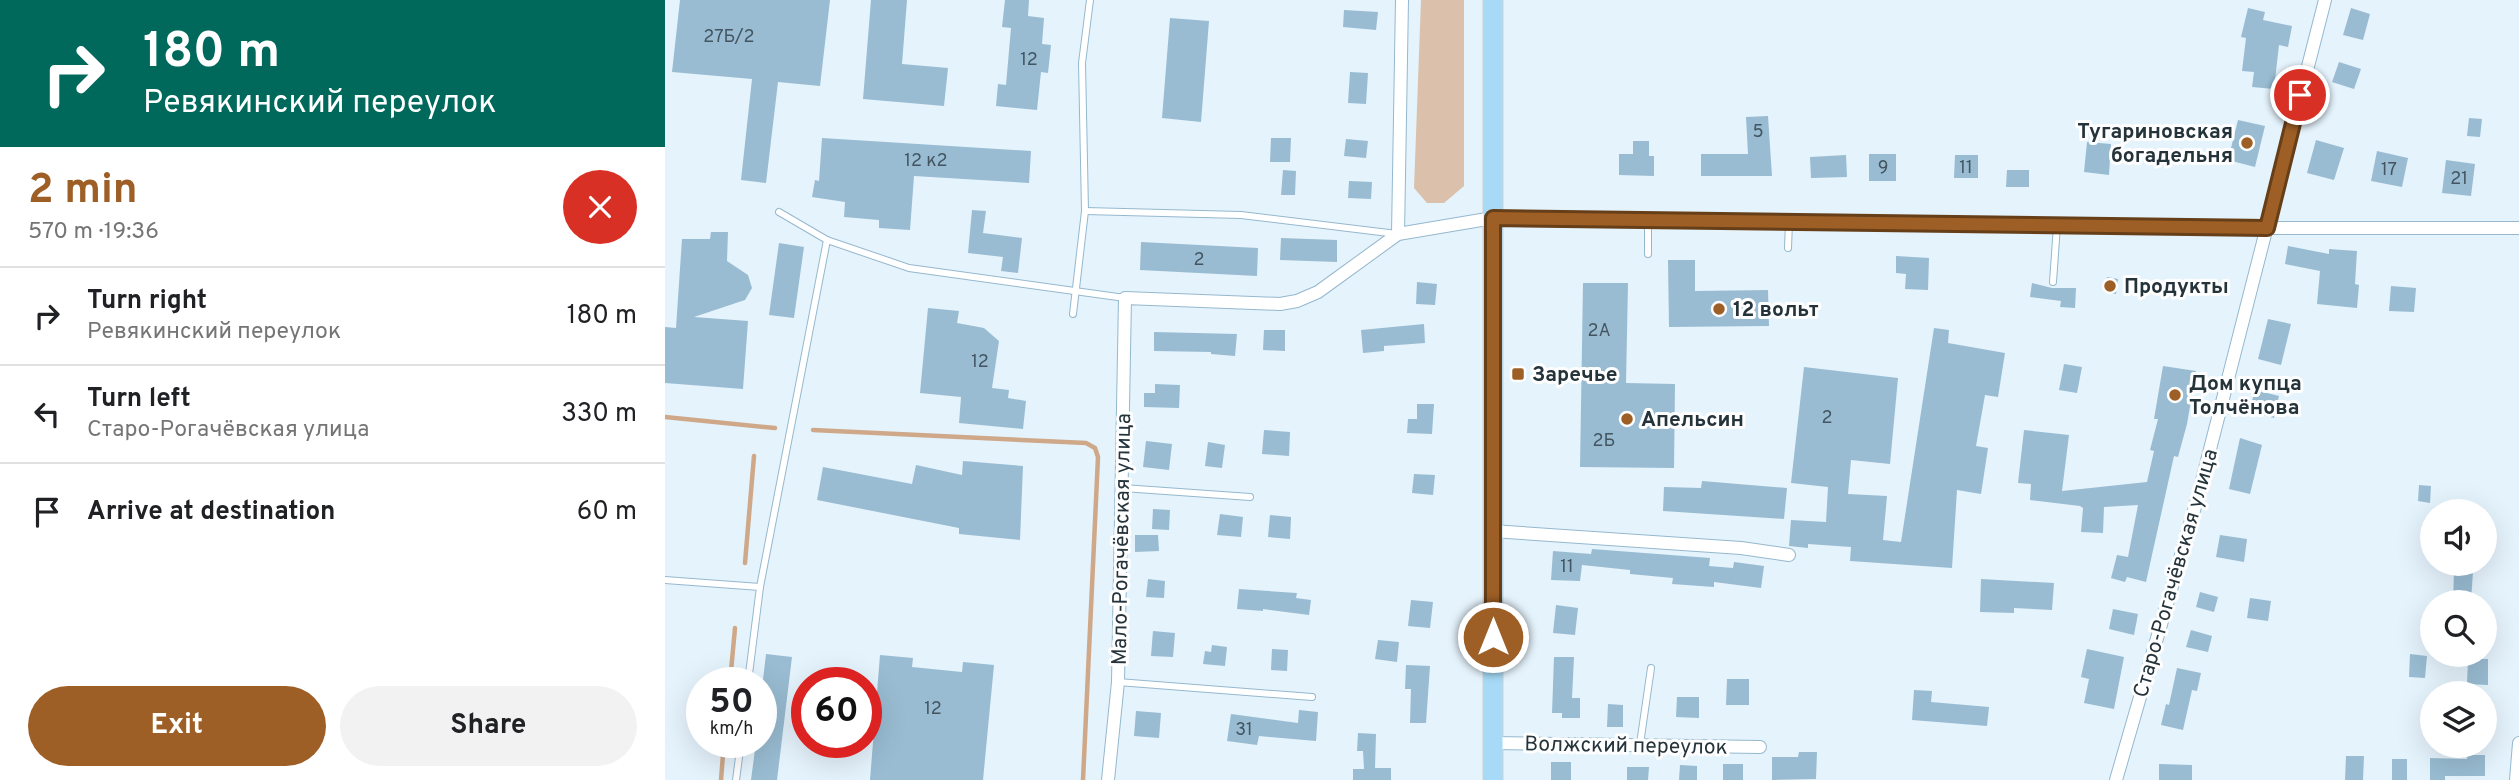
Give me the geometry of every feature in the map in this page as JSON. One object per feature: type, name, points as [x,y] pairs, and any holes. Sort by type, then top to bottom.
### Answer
[{"type":"main road","points":[[1493,0],[1493,780]]},
{"type":"street","points":[[1398,234],[1402,0]]},
{"type":"street","name":"Старо-Рогачёвская улица","points":[[2116,780],[2197,500],[2325,0]]},
{"type":"street","points":[[1125,298],[1280,304],[1297,301],[1318,292],[1398,234],[1493,218],[2267,228],[2519,228]]},
{"type":"street","name":"Мало-Рогачёвская улица","points":[[1108,780],[1118,682],[1125,298]]},
{"type":"street","points":[[1492,531],[1741,548],[1789,555]]},
{"type":"street","name":"Волжский переулок","points":[[1493,743],[1760,747]]},
{"type":"street","points":[[2516,780],[2519,743]]},
{"type":"lane","points":[[1073,314],[1085,211],[1082,63],[1090,0]]},
{"type":"lane","points":[[1085,211],[1241,215],[1398,234]]},
{"type":"lane","points":[[779,212],[827,240],[909,268],[1125,298]]},
{"type":"lane","points":[[1648,220],[1648,254]]},
{"type":"lane","points":[[1788,248],[1789,222]]},
{"type":"lane","points":[[2053,282],[2057,225]]},
{"type":"lane","points":[[750,667],[760,587],[827,240]]},
{"type":"lane","points":[[1123,488],[1250,497]]},
{"type":"lane","points":[[665,580],[760,587]]},
{"type":"lane","points":[[1640,746],[1651,668]]},
{"type":"lane","points":[[1118,682],[1312,697]]},
{"type":"lane","points":[[736,780],[739,758]]},
{"type":"shaded area","points":[[1421,0],[1464,0],[1464,186],[1444,203],[1427,203],[1414,188]]},
{"type":"building","points":[[680,0],[830,0],[820,86],[778,82],[766,183],[741,180],[752,79],[672,72]]},
{"type":"building","points":[[871,0],[907,0],[902,64],[948,68],[944,106],[863,99]]},
{"type":"building","points":[[1005,0],[1029,0],[1028,16],[1044,18],[1042,44],[1051,45],[1048,73],[1041,72],[1037,110],[996,106],[998,84],[1006,85],[1011,28],[1002,27]]},
{"type":"building","points":[[2248,8],[2265,12],[2263,20],[2292,26],[2288,47],[2279,45],[2274,89],[2252,87],[2254,72],[2242,71],[2246,38],[2241,37]]},
{"type":"building","points":[[2351,8],[2370,14],[2363,40],[2343,35]]},
{"type":"building","points":[[1344,10],[1378,12],[1376,30],[1343,27]]},
{"type":"building","points":[[1170,18],[1209,21],[1201,122],[1162,118]]},
{"type":"building","points":[[2339,62],[2361,69],[2354,89],[2332,82]]},
{"type":"building","points":[[1350,72],[1368,73],[1366,104],[1348,103]]},
{"type":"building","points":[[1768,116],[1772,176],[1701,176],[1701,154],[1748,154],[1746,117]]},
{"type":"building","points":[[2469,118],[2482,119],[2480,137],[2467,136]]},
{"type":"building","name":"Тугариновская богадельня","points":[[2238,120],[2265,126],[2255,167],[2228,160]]},
{"type":"building","points":[[822,138],[1031,151],[1029,183],[914,176],[910,230],[879,228],[879,220],[844,217],[845,202],[812,197],[815,180],[819,181]]},
{"type":"building","points":[[1271,138],[1291,138],[1290,162],[1270,162]]},
{"type":"building","points":[[1346,139],[1368,141],[1366,158],[1344,156]]},
{"type":"building","points":[[2316,140],[2344,148],[2334,180],[2307,173]]},
{"type":"building","points":[[1633,141],[1649,141],[1649,156],[1654,156],[1654,176],[1619,175],[1619,154],[1633,154]]},
{"type":"building","points":[[2087,142],[2111,144],[2109,175],[2084,172]]},
{"type":"building","points":[[2377,151],[2408,158],[2402,187],[2371,181]]},
{"type":"building","points":[[1869,154],[1896,154],[1896,181],[1869,181]]},
{"type":"building","points":[[1846,155],[1847,177],[1811,178],[1810,157]]},
{"type":"building","points":[[1955,155],[1978,155],[1978,178],[1954,178]]},
{"type":"building","points":[[2446,160],[2475,164],[2471,196],[2442,193]]},
{"type":"building","points":[[1283,170],[1296,171],[1295,195],[1281,195]]},
{"type":"building","points":[[2007,170],[2029,170],[2029,187],[2006,187]]},
{"type":"building","points":[[1349,181],[1372,182],[1371,199],[1348,198]]},
{"type":"building","points":[[972,210],[986,211],[983,233],[1022,238],[1018,273],[1001,271],[1003,257],[968,253]]},
{"type":"building","points":[[711,232],[728,232],[727,261],[748,275],[752,288],[745,300],[694,317],[748,321],[743,389],[665,383],[665,327],[676,328],[682,239],[710,239]]},
{"type":"building","points":[[1281,238],[1337,240],[1337,262],[1280,260]]},
{"type":"building","points":[[1141,242],[1258,248],[1257,276],[1140,270]]},
{"type":"building","points":[[779,243],[804,247],[794,318],[769,315]]},
{"type":"building","points":[[2288,246],[2329,254],[2329,249],[2357,251],[2357,308],[2317,304],[2320,271],[2285,264]]},
{"type":"building","points":[[1896,256],[1929,258],[1928,290],[1905,289],[1906,274],[1896,273]]},
{"type":"building","name":"12 вольт","points":[[1668,260],[1695,260],[1695,291],[1768,290],[1769,326],[1669,327]]},
{"type":"building","points":[[2107,277],[2118,279],[2116,294],[2104,292]]},
{"type":"building","points":[[1417,282],[1437,284],[1435,305],[1416,304]]},
{"type":"building","points":[[1583,283],[1628,283],[1626,383],[1675,384],[1674,468],[1580,467]]},
{"type":"building","points":[[2032,283],[2052,288],[2076,288],[2075,308],[2060,307],[2061,301],[2030,297]]},
{"type":"building","points":[[2391,286],[2416,288],[2414,312],[2389,311]]},
{"type":"building","points":[[928,308],[959,311],[957,323],[984,328],[999,341],[992,388],[1009,390],[1008,398],[1026,401],[1023,429],[959,423],[961,397],[920,393]]},
{"type":"building","points":[[2268,319],[2291,324],[2281,365],[2258,359]]},
{"type":"building","points":[[1424,324],[1425,343],[1384,346],[1384,351],[1363,353],[1361,330]]},
{"type":"building","points":[[1934,328],[1949,330],[1948,343],[2005,353],[1998,397],[1985,395],[1976,446],[1988,448],[1981,494],[1957,490],[1952,568],[1850,561],[1851,547],[1808,544],[1808,548],[1789,546],[1791,520],[1826,522],[1828,487],[1791,483],[1804,367],[1898,378],[1890,464],[1851,460],[1848,494],[1887,496],[1883,540],[1901,542]]},
{"type":"building","points":[[1264,330],[1285,330],[1285,351],[1263,350]]},
{"type":"building","points":[[1154,332],[1237,334],[1235,356],[1211,352],[1154,351]]},
{"type":"building","points":[[2064,364],[2082,367],[2077,393],[2059,390]]},
{"type":"building","points":[[2163,366],[2196,371],[2187,424],[2178,457],[2174,456],[2146,582],[2127,577],[2125,582],[2111,578],[2117,555],[2128,557],[2138,505],[2104,507],[2103,533],[2081,532],[2083,508],[2080,506],[2030,500],[2031,484],[2018,483],[2024,430],[2069,435],[2062,491],[2147,482],[2154,451],[2150,450],[2158,419],[2154,419]]},
{"type":"building","points":[[1155,384],[1180,385],[1179,408],[1144,407],[1144,393],[1155,393]]},
{"type":"building","points":[[2255,390],[2279,396],[2274,418],[2249,412]]},
{"type":"building","points":[[1417,404],[1434,404],[1432,434],[1407,433],[1408,419],[1417,419]]},
{"type":"building","points":[[1264,430],[1290,432],[1289,456],[1262,454]]},
{"type":"building","points":[[2240,438],[2262,445],[2250,494],[2229,489]]},
{"type":"building","points":[[1146,441],[1172,444],[1169,470],[1143,467]]},
{"type":"building","points":[[1208,442],[1225,445],[1222,468],[1205,466]]},
{"type":"building","points":[[963,461],[1023,466],[1020,540],[959,534],[959,528],[817,500],[823,467],[912,484],[916,465],[962,475]]},
{"type":"building","points":[[1414,474],[1435,475],[1433,495],[1412,493]]},
{"type":"building","points":[[1702,481],[1787,488],[1784,519],[1663,511],[1664,487],[1701,488]]},
{"type":"building","points":[[2419,485],[2431,486],[2430,499],[2418,501]]},
{"type":"building","points":[[1153,509],[1170,510],[1169,530],[1152,529]]},
{"type":"building","points":[[1220,514],[1243,517],[1241,537],[1217,535]]},
{"type":"building","points":[[1270,515],[1291,517],[1290,539],[1268,537]]},
{"type":"building","points":[[1135,535],[1158,535],[1159,551],[1135,552]]},
{"type":"building","points":[[2220,535],[2247,539],[2244,562],[2216,557]]},
{"type":"building","points":[[1592,549],[1710,558],[1709,566],[1733,568],[1734,562],[1764,566],[1761,588],[1714,582],[1714,587],[1672,584],[1673,578],[1630,574],[1630,570],[1582,565],[1580,581],[1551,580],[1553,551],[1591,554]]},
{"type":"building","points":[[2454,576],[2473,576],[2472,590],[2453,590]]},
{"type":"building","points":[[1148,579],[1165,581],[1164,598],[1146,597]]},
{"type":"building","points":[[1981,579],[2054,583],[2052,610],[2014,608],[2014,613],[1980,612]]},
{"type":"building","points":[[1239,589],[1297,593],[1296,598],[1311,600],[1309,615],[1263,609],[1237,609]]},
{"type":"building","points":[[2200,592],[2218,597],[2214,612],[2196,607]]},
{"type":"building","points":[[2250,598],[2271,601],[2268,621],[2247,618]]},
{"type":"building","points":[[1411,600],[1433,602],[1430,628],[1408,626]]},
{"type":"building","points":[[1556,605],[1578,608],[1575,635],[1553,633]]},
{"type":"building","points":[[2113,609],[2138,614],[2134,635],[2109,629]]},
{"type":"building","points":[[2191,630],[2212,636],[2208,652],[2186,647]]},
{"type":"building","points":[[1153,631],[1175,633],[1173,657],[1151,656]]},
{"type":"building","points":[[1378,640],[1399,642],[1397,662],[1375,659]]},
{"type":"building","points":[[1212,645],[1227,647],[1225,666],[1203,664],[1205,651],[1211,652]]},
{"type":"building","points":[[1272,649],[1288,650],[1287,671],[1271,670]]},
{"type":"building","points":[[2087,649],[2124,657],[2114,709],[2084,703],[2089,679],[2081,677]]},
{"type":"building","points":[[766,654],[792,657],[777,780],[751,780],[754,758],[777,758],[777,667],[764,667]]},
{"type":"building","points":[[2410,654],[2420,655],[2420,667],[2426,667],[2425,678],[2409,677]]},
{"type":"building","points":[[880,655],[913,658],[912,667],[962,672],[963,662],[994,665],[983,780],[870,780],[872,758],[882,758],[882,667],[879,667]]},
{"type":"building","points":[[1554,657],[1574,657],[1572,698],[1580,698],[1580,718],[1562,718],[1562,713],[1552,713]]},
{"type":"building","points":[[1406,665],[1430,666],[1426,723],[1410,723],[1411,689],[1405,689]]},
{"type":"building","points":[[2468,667],[2488,667],[2488,681],[2467,681]]},
{"type":"building","points":[[2177,668],[2201,673],[2197,691],[2192,690],[2183,730],[2161,725],[2166,704],[2169,705]]},
{"type":"building","points":[[1727,679],[1749,679],[1749,705],[1726,705]]},
{"type":"building","points":[[1914,690],[1932,691],[1931,702],[1989,707],[1987,726],[1912,720]]},
{"type":"building","points":[[1677,697],[1699,697],[1699,718],[1676,717]]},
{"type":"building","points":[[1608,704],[1623,705],[1623,727],[1607,727]]},
{"type":"building","points":[[1299,710],[1318,712],[1316,741],[1259,736],[1257,745],[1227,741],[1231,714],[1298,723]]},
{"type":"building","points":[[1136,711],[1161,713],[1159,738],[1134,736]]},
{"type":"building","points":[[1358,733],[1376,734],[1375,768],[1391,768],[1391,780],[1353,780],[1353,769],[1364,769],[1363,751],[1357,751]]},
{"type":"building","points":[[1799,752],[1817,752],[1816,779],[1772,780],[1772,757],[1798,757]]},
{"type":"building","points":[[2346,756],[2364,756],[2363,780],[2345,780]]},
{"type":"building","points":[[2430,758],[2485,758],[2485,776],[2445,776],[2445,780],[2430,780]]},
{"type":"building","points":[[2392,759],[2407,759],[2407,780],[2392,780]]},
{"type":"building","points":[[1551,762],[1571,762],[1571,780],[1551,780]]},
{"type":"building","points":[[1723,764],[1743,764],[1743,780],[1723,780]]},
{"type":"building","points":[[2159,764],[2192,765],[2192,780],[2159,780]]},
{"type":"building","points":[[1680,765],[1697,766],[1697,780],[1679,780]]},
{"type":"building","points":[[1627,767],[1649,767],[1648,780],[1627,780]]},
{"type":"waterway","points":[[665,417],[775,428]]},
{"type":"waterway","points":[[813,430],[1086,443],[1095,448],[1098,457],[1083,780]]},
{"type":"waterway","points":[[745,563],[754,456]]},
{"type":"waterway","points":[[731,667],[735,628]]},
{"type":"waterway","points":[[721,780],[723,758]]},
{"type":"place","name":"Тугариновская богадельня","points":[[2247,143]]},
{"type":"place","name":"Продукты","points":[[2110,286]]},
{"type":"place","name":"12 вольт","points":[[1719,309]]},
{"type":"place","name":"Заречье","points":[[1518,374]]},
{"type":"place","name":"Дом купца Толчёнова","points":[[2175,395]]},
{"type":"place","name":"Апельсин","points":[[1627,419]]},
{"type":"route","points":[[1493,637],[1493,218],[2267,228],[2300,95]]}]
